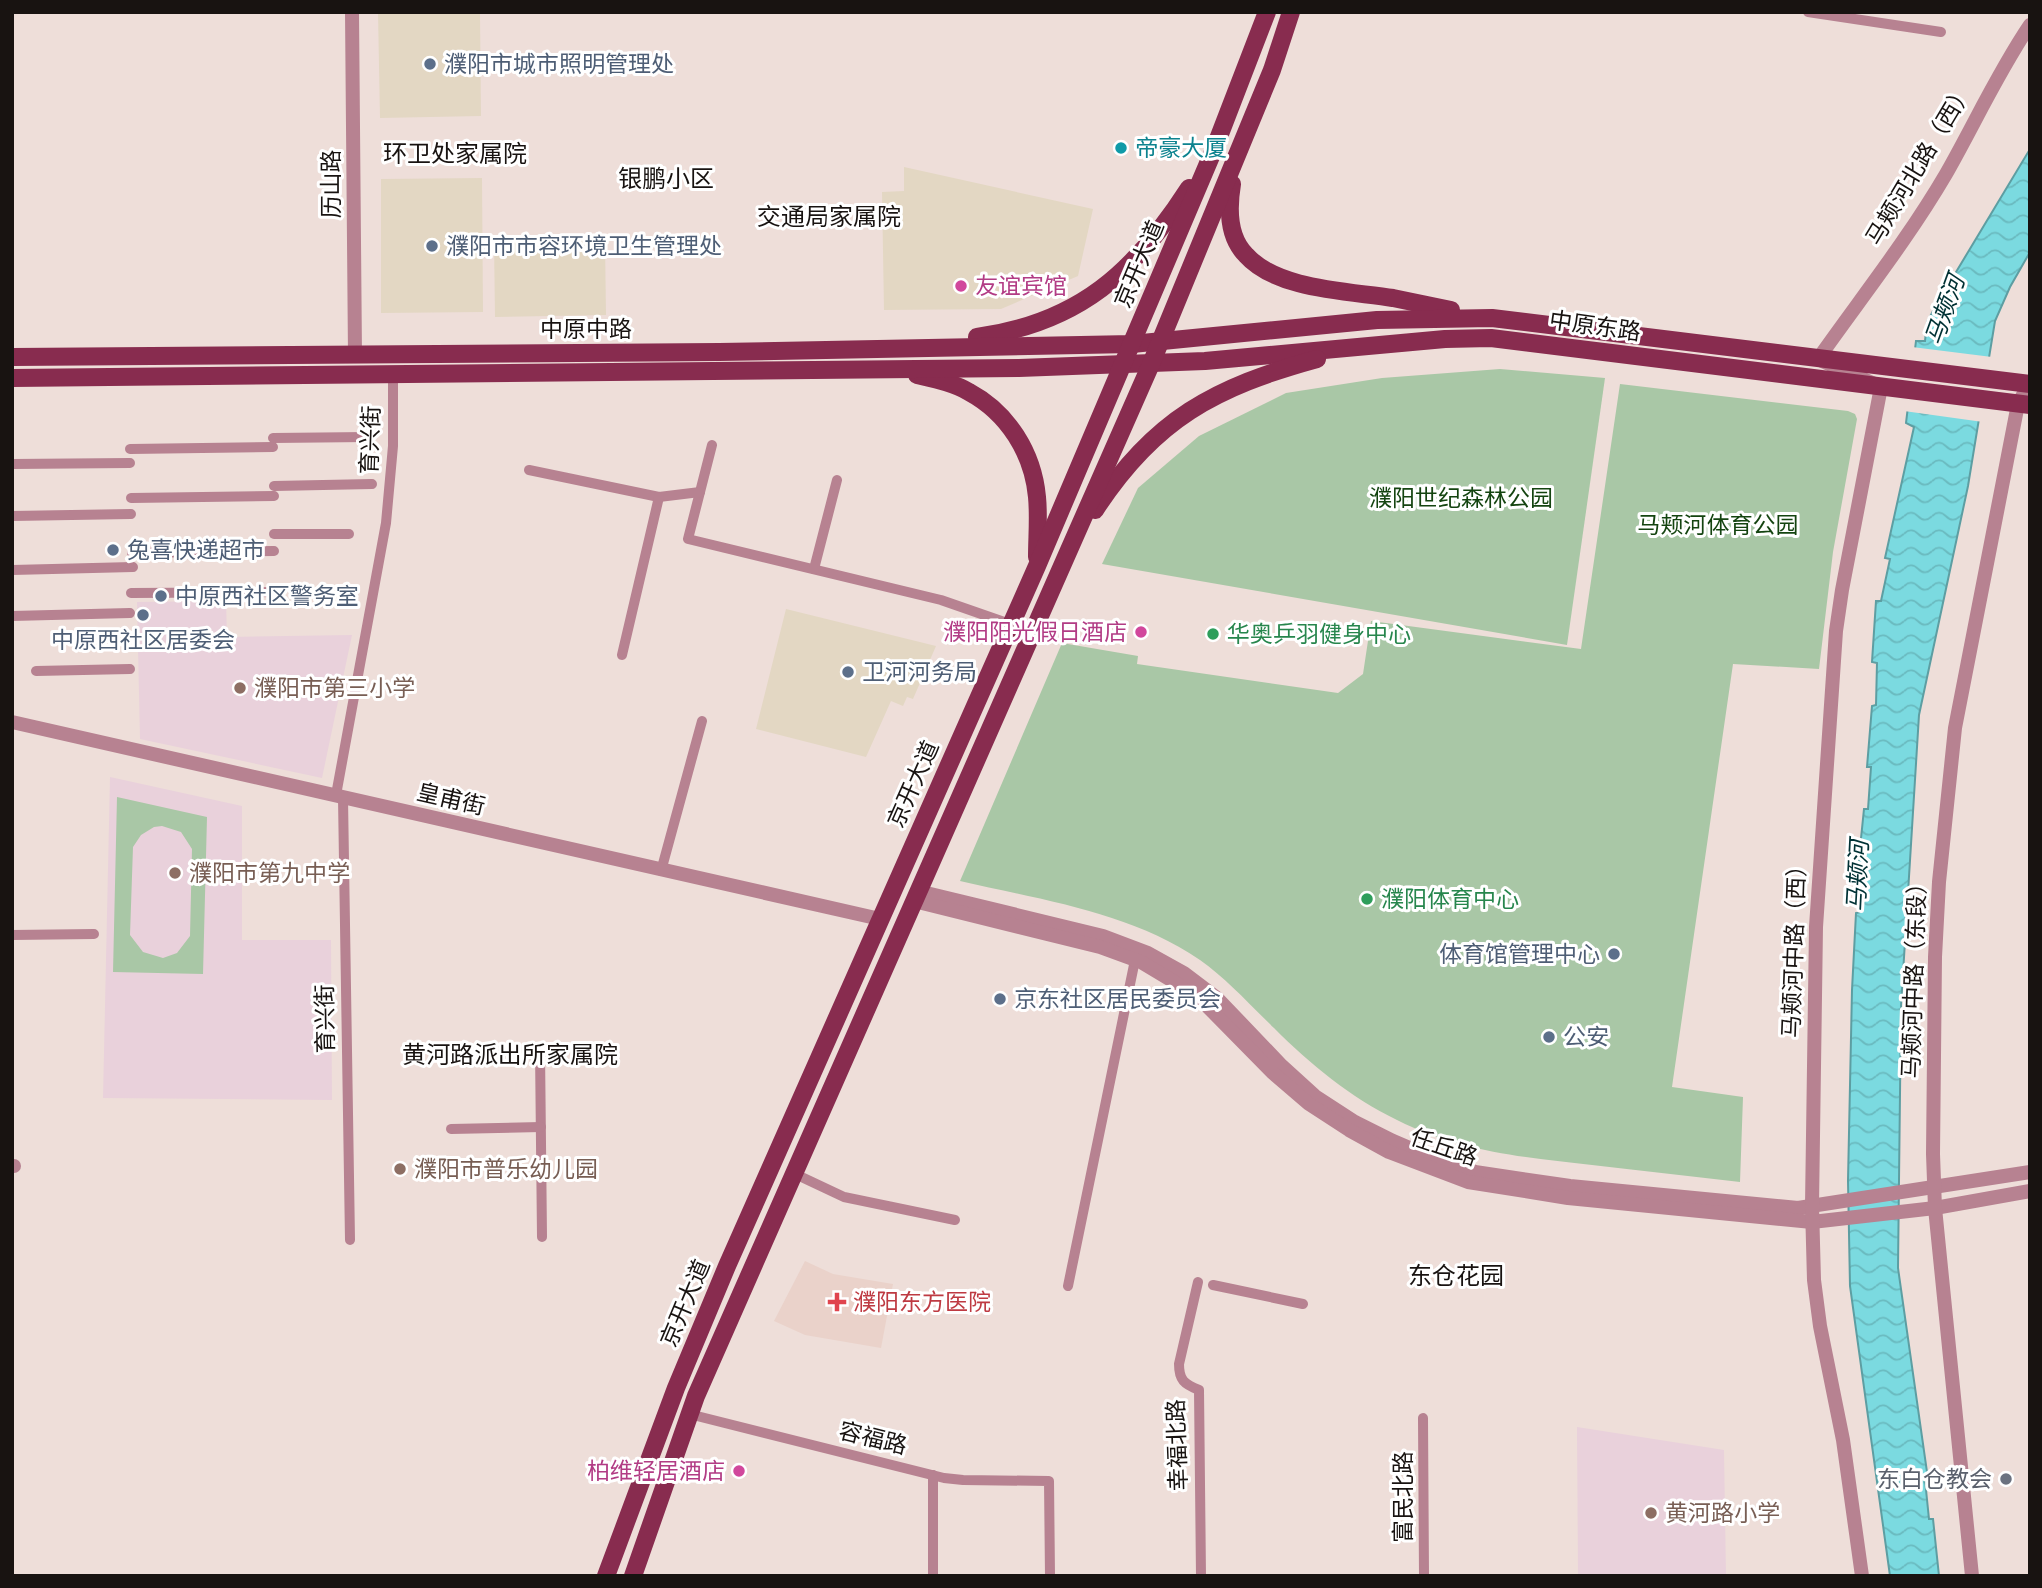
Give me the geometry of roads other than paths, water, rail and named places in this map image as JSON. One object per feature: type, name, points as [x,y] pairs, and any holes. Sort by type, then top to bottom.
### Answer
[{"type":"main road","name":"京开大道","points":[[606,1576],[676,1388],[1037,566],[1215,147],[1267,12]]},
{"type":"main road","name":"京开大道","points":[[633,1576],[689,1414],[1152,364],[1272,71],[1291,12]]},
{"type":"main road","points":[[1250,123],[1231,186],[1230,206],[1232,229],[1237,244],[1257,265],[1286,279],[1492,318]]},
{"type":"main road","points":[[872,349],[986,336],[1023,328],[1069,311],[1110,282],[1138,256],[1171,217],[1215,147]]},
{"type":"main road","name":"中原东路","points":[[1161,341],[1377,320],[1492,318],[2029,384]]},
{"type":"main road","name":"中原东路","points":[[1152,364],[1491,338],[2024,404]]},
{"type":"main road","name":"中原中路","points":[[12,357],[872,349],[1132,344],[1161,341]]},
{"type":"main road","points":[[1063,561],[1115,480],[1140,450],[1161,432],[1213,396],[1241,383],[1360,347]]},
{"type":"main road","name":"中原中路","points":[[12,378],[1152,364]]},
{"type":"main road","points":[[883,369],[943,382],[969,392],[1016,433],[1026,452],[1037,494],[1037,566]]},
{"type":"street","name":"历山路","points":[[352,12],[355,355]]},
{"type":"street","points":[[1808,12],[1941,32]]},
{"type":"street","name":"马颊河北路（西）","points":[[1818,359],[1909,233],[2030,25]]},
{"type":"street","points":[[1818,359],[1881,387]]},
{"type":"street","name":"育兴街","points":[[350,1240],[340,797],[386,523],[393,446],[393,375]]},
{"type":"street","name":"马颊河中路（东段）","points":[[1972,1576],[1935,1208],[1935,957],[1939,882],[1955,728],[2029,384]]},
{"type":"street","name":"马颊河中路（西）","points":[[1862,1576],[1843,1440],[1820,1325],[1814,1280],[1819,1222],[1816,927],[1836,631],[1881,387]]},
{"type":"street","points":[[130,449],[367,437]]},
{"type":"street","points":[[712,444],[688,539],[941,600],[1010,624]]},
{"type":"street","points":[[12,464],[130,463]]},
{"type":"street","points":[[529,470],[659,497],[700,492]]},
{"type":"street","points":[[814,569],[837,480]]},
{"type":"street","points":[[131,498],[372,484]]},
{"type":"street","points":[[622,655],[659,497]]},
{"type":"street","points":[[12,516],[131,514]]},
{"type":"street","points":[[274,534],[349,534]]},
{"type":"street","points":[[132,553],[274,551]]},
{"type":"street","points":[[12,570],[133,567]]},
{"type":"street","points":[[131,593],[275,592]]},
{"type":"street","points":[[12,616],[130,613]]},
{"type":"street","points":[[36,671],[130,669]]},
{"type":"street","points":[[661,871],[702,721]]},
{"type":"street","name":"皇甫街","points":[[12,722],[880,919]]},
{"type":"street","name":"任丘路","points":[[916,896],[1103,936],[1148,953],[1217,998],[1282,1066],[1315,1096],[1355,1122],[1429,1156],[1475,1172],[1798,1208],[2030,1172]]},
{"type":"street","name":"任丘路","points":[[916,896],[1100,947],[1135,960],[1176,983],[1208,1007],[1273,1073],[1309,1104],[1389,1152],[1468,1182],[1517,1191],[1819,1222],[1935,1208],[2030,1191]]},
{"type":"street","points":[[12,935],[94,934]]},
{"type":"street","points":[[1068,1286],[1135,960]]},
{"type":"street","points":[[540,1050],[542,1237]]},
{"type":"street","points":[[451,1129],[541,1127]]},
{"type":"street","points":[[793,1173],[853,1200],[955,1220]]},
{"type":"street","name":"幸福北路","points":[[1198,1282],[1179,1364],[1179,1377],[1185,1384],[1199,1390],[1201,1576]]},
{"type":"street","points":[[1213,1285],[1303,1304]]},
{"type":"street","name":"容福路","points":[[689,1414],[933,1475],[963,1480],[1049,1481],[1050,1576]]},
{"type":"street","name":"富民北路","points":[[1423,1418],[1424,1576]]},
{"type":"street","points":[[933,1475],[933,1576]]},
{"type":"water","name":"马颊河","points":[[2030,149],[2030,252],[1995,321],[1968,486],[1919,715],[1901,1006],[1898,1268],[1928,1479],[1925,1480],[1929,1519],[1933,1519],[1939,1576],[1890,1576],[1850,1286],[1848,1181],[1852,990],[1856,913],[1861,912],[1863,869],[1858,868],[1864,809],[1868,809],[1871,767],[1867,767],[1872,706],[1876,705],[1877,663],[1872,662],[1876,601],[1881,601],[1890,559],[1885,558],[1914,427],[1906,423],[1916,341],[1925,341],[1927,322]]},
{"type":"place","name":"濮阳市城市照明管理处","points":[[430,64]]},
{"type":"place","name":"帝豪大厦","points":[[1121,148]]},
{"type":"place","name":"濮阳市市容环境卫生管理处","points":[[432,246]]},
{"type":"place","name":"友谊宾馆","points":[[961,286]]},
{"type":"place","name":"兔喜快递超市","points":[[113,550]]},
{"type":"place","name":"中原西社区警务室","points":[[161,596]]},
{"type":"place","name":"中原西社区居委会","points":[[143,615]]},
{"type":"place","name":"濮阳阳光假日酒店","points":[[1141,632]]},
{"type":"place","name":"华奥乒羽健身中心","points":[[1213,634]]},
{"type":"place","name":"卫河河务局","points":[[848,672]]},
{"type":"place","name":"濮阳市第三小学","points":[[240,688]]},
{"type":"place","name":"濮阳市第九中学","points":[[175,873]]},
{"type":"place","name":"濮阳体育中心","points":[[1367,899]]},
{"type":"place","name":"体育馆管理中心","points":[[1614,954]]},
{"type":"place","name":"京东社区居民委员会","points":[[1000,999]]},
{"type":"place","name":"公安","points":[[1549,1037]]},
{"type":"place","name":"濮阳市普乐幼儿园","points":[[400,1169]]},
{"type":"place","name":"濮阳东方医院","points":[[837,1302]]},
{"type":"place","name":"柏维轻居酒店","points":[[739,1471]]},
{"type":"place","name":"东白仓教会","points":[[2006,1479]]},
{"type":"place","name":"黄河路小学","points":[[1651,1513]]},
{"type":"district","name":"环卫处家属院","points":[[455,154]]},
{"type":"district","name":"银鹏小区","points":[[666,179]]},
{"type":"district","name":"交通局家属院","points":[[829,217]]},
{"type":"district","name":"黄河路派出所家属院","points":[[510,1055]]},
{"type":"district","name":"东仓花园","points":[[1456,1276]]},
{"type":"park label","name":"濮阳世纪森林公园","points":[[1461,498]]},
{"type":"park label","name":"马颊河体育公园","points":[[1718,525]]}]
